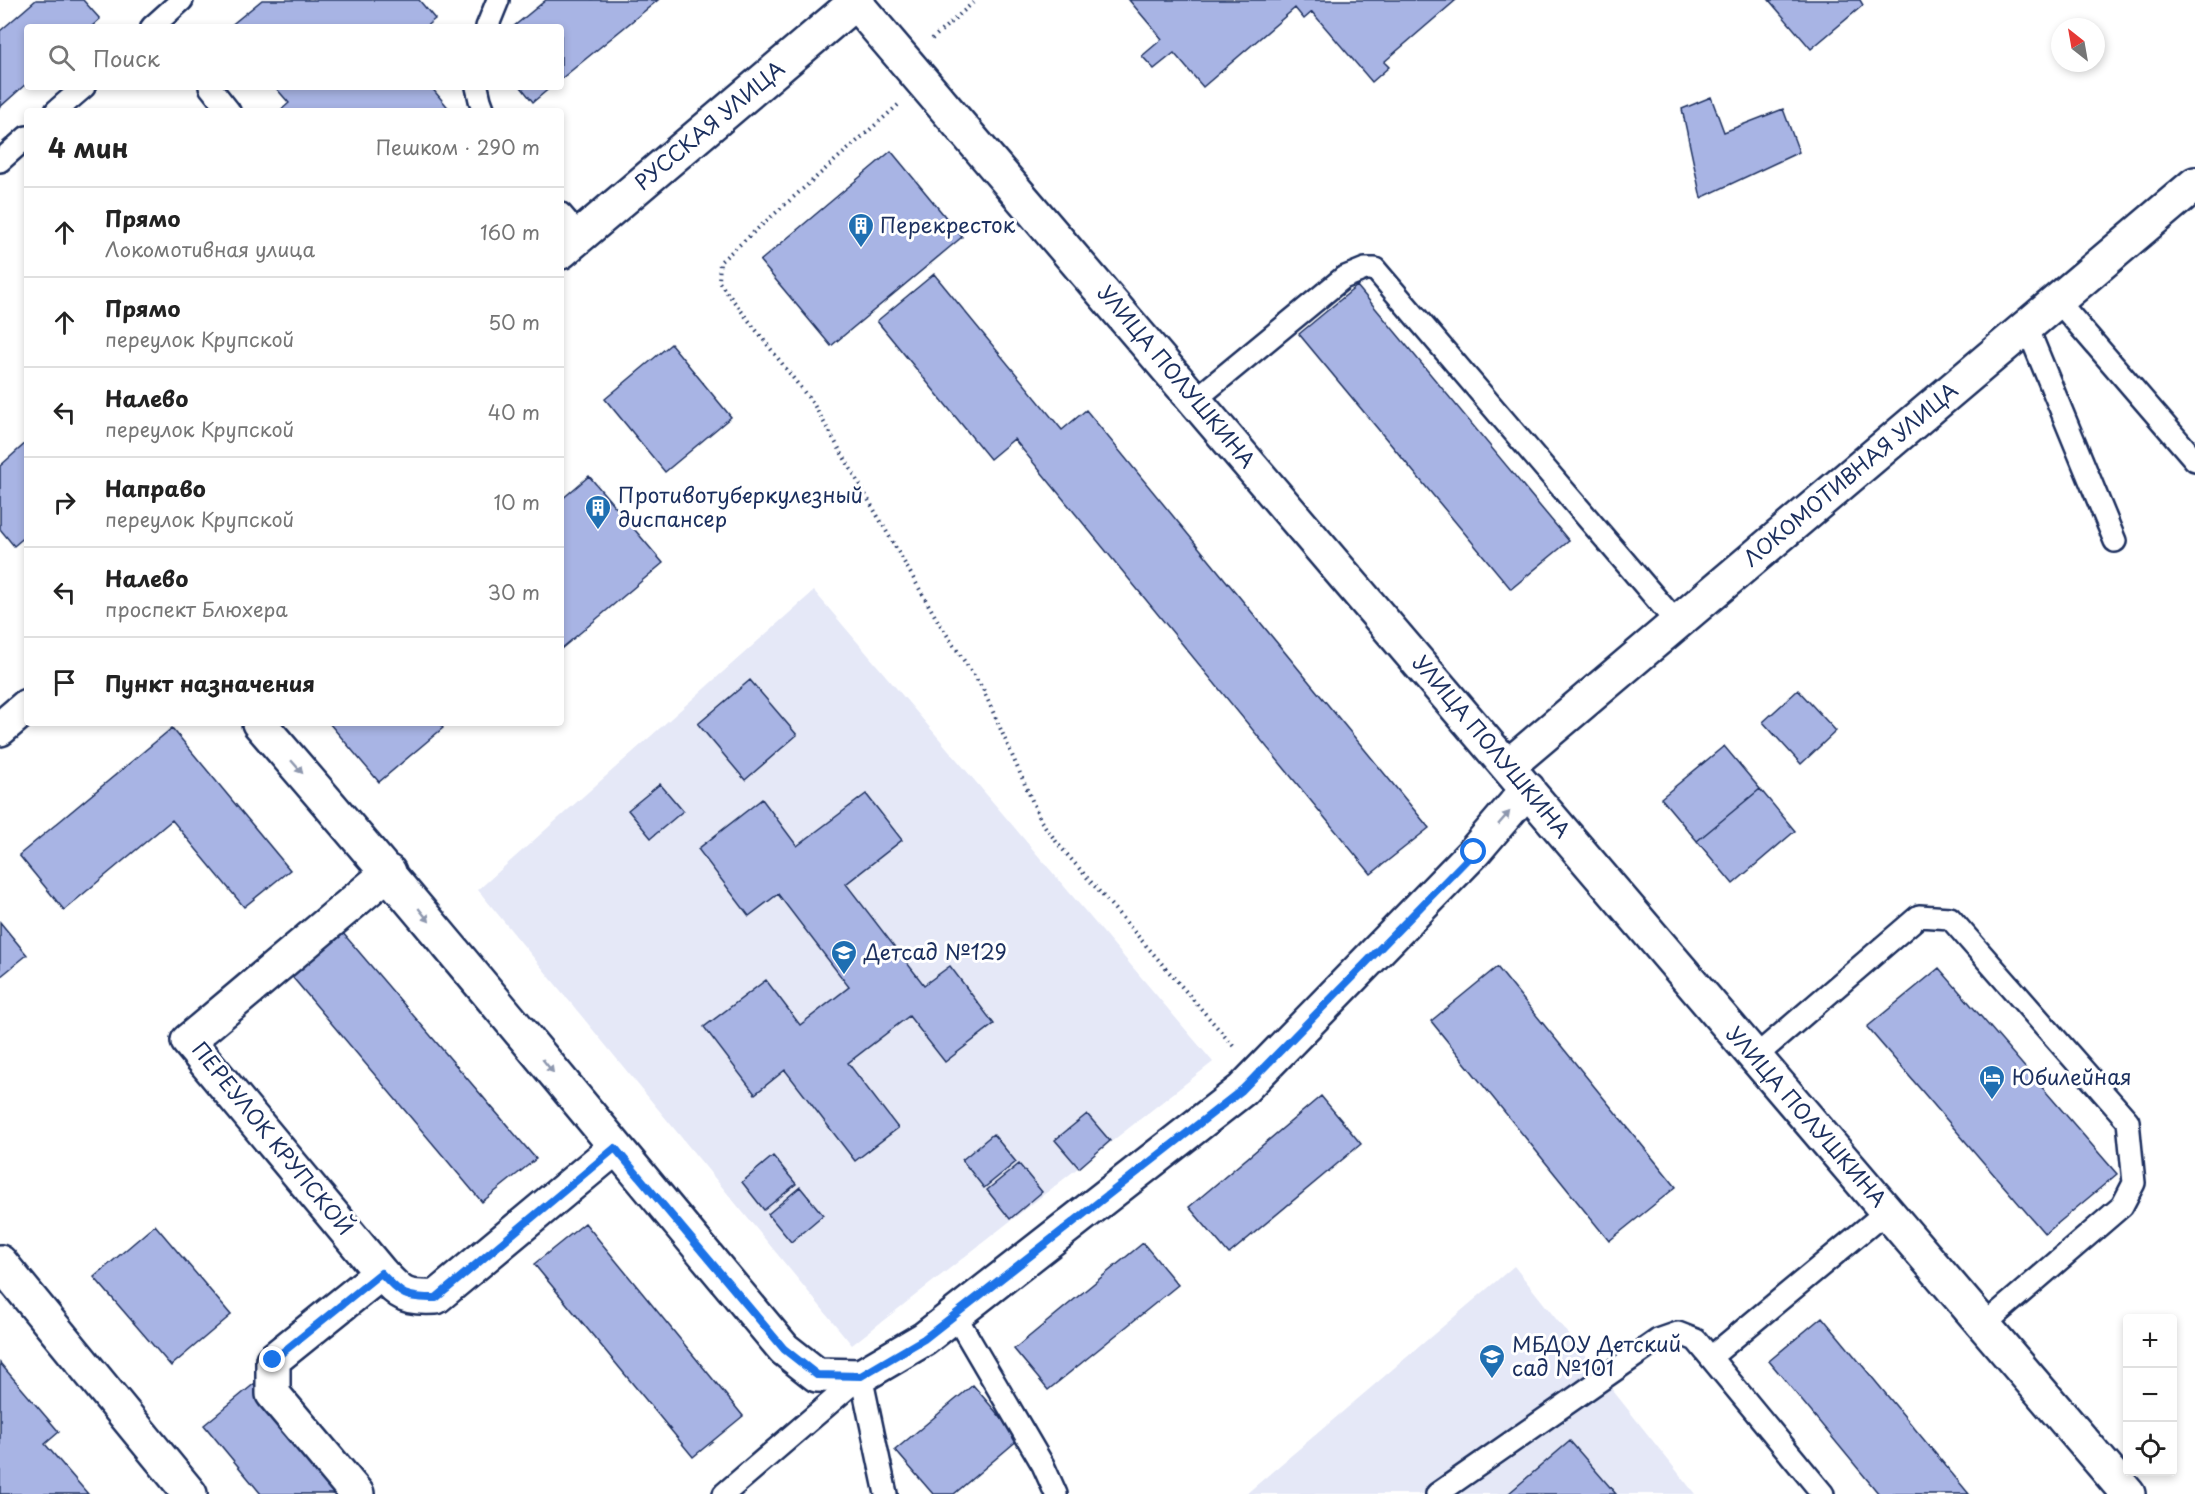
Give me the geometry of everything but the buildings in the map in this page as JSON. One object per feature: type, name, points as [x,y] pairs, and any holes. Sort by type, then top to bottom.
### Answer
[{"type":"street","name":"УЛИЦА ПОЛУШКИНА","points":[[855,1],[2128,1494]]},
{"type":"street","name":"РУССКАЯ УЛИЦА","points":[[567,234],[855,1]]},
{"type":"street","name":"ЛОКОМОТИВНАЯ УЛИЦА","points":[[861,1376],[924,1339],[1242,1090],[1474,852],[1518,778],[1677,623],[2195,184]]},
{"type":"street","points":[[0,729],[24,709]]},
{"type":"street","points":[[262,726],[388,872],[784,1349],[817,1375],[861,1376]]},
{"type":"street","name":"ПЕРЕУЛОК КРУПСКОЙ","points":[[388,872],[188,1041],[374,1279],[401,1294],[419,1298],[436,1298],[615,1148]]},
{"type":"street","points":[[0,1262],[190,1494]]},
{"type":"street","points":[[357,1494],[273,1394],[273,1360],[374,1279]]},
{"type":"lane","points":[[158,24],[182,0]]},
{"type":"lane","points":[[488,24],[498,0]]},
{"type":"lane","points":[[60,108],[80,90]]},
{"type":"lane","points":[[212,90],[227,108]]},
{"type":"lane","points":[[478,90],[483,108]]},
{"type":"lane","points":[[0,161],[24,140]]},
{"type":"lane","points":[[1196,399],[1343,278],[1365,269],[1375,269],[1677,623]]},
{"type":"lane","points":[[2058,301],[2195,460]]},
{"type":"lane","points":[[2027,327],[2115,541]]},
{"type":"lane","points":[[1755,1058],[1919,916],[1950,918],[2128,1121],[2134,1183],[2122,1206],[1985,1324]]},
{"type":"lane","points":[[1712,1357],[1887,1211]]},
{"type":"lane","points":[[955,1315],[1043,1466],[1056,1494]]},
{"type":"lane","points":[[1437,1494],[1658,1340],[1678,1333],[1696,1340],[1712,1357],[1823,1494]]},
{"type":"lane","points":[[723,1494],[861,1376],[886,1494]]},
{"type":"path","points":[[976,0],[916,72],[720,262],[719,282],[814,405],[939,623],[983,689],[1041,821],[1058,844],[1257,1073]]},
{"type":"shaded area","name":"Детсад №129","points":[[814,591],[1213,1062],[852,1345],[478,890]]},
{"type":"shaded area","name":"МБДОУ Детский сад №101","points":[[1514,1266],[1695,1494],[1246,1494]]},
{"type":"place","name":"Перекресток","points":[[861,249]]},
{"type":"place","name":"Противотуберкулезный диспансер","points":[[598,531]]},
{"type":"place","name":"Детсад №129","points":[[844,976]]},
{"type":"place","name":"Юбилейная","points":[[1992,1101]]},
{"type":"place","name":"МБДОУ Детский сад №101","points":[[1492,1380]]},
{"type":"route","points":[[273,1360],[381,1273],[401,1294],[419,1298],[436,1298],[615,1148],[784,1349],[817,1375],[861,1376],[924,1339],[1242,1090],[1474,852]]}]
